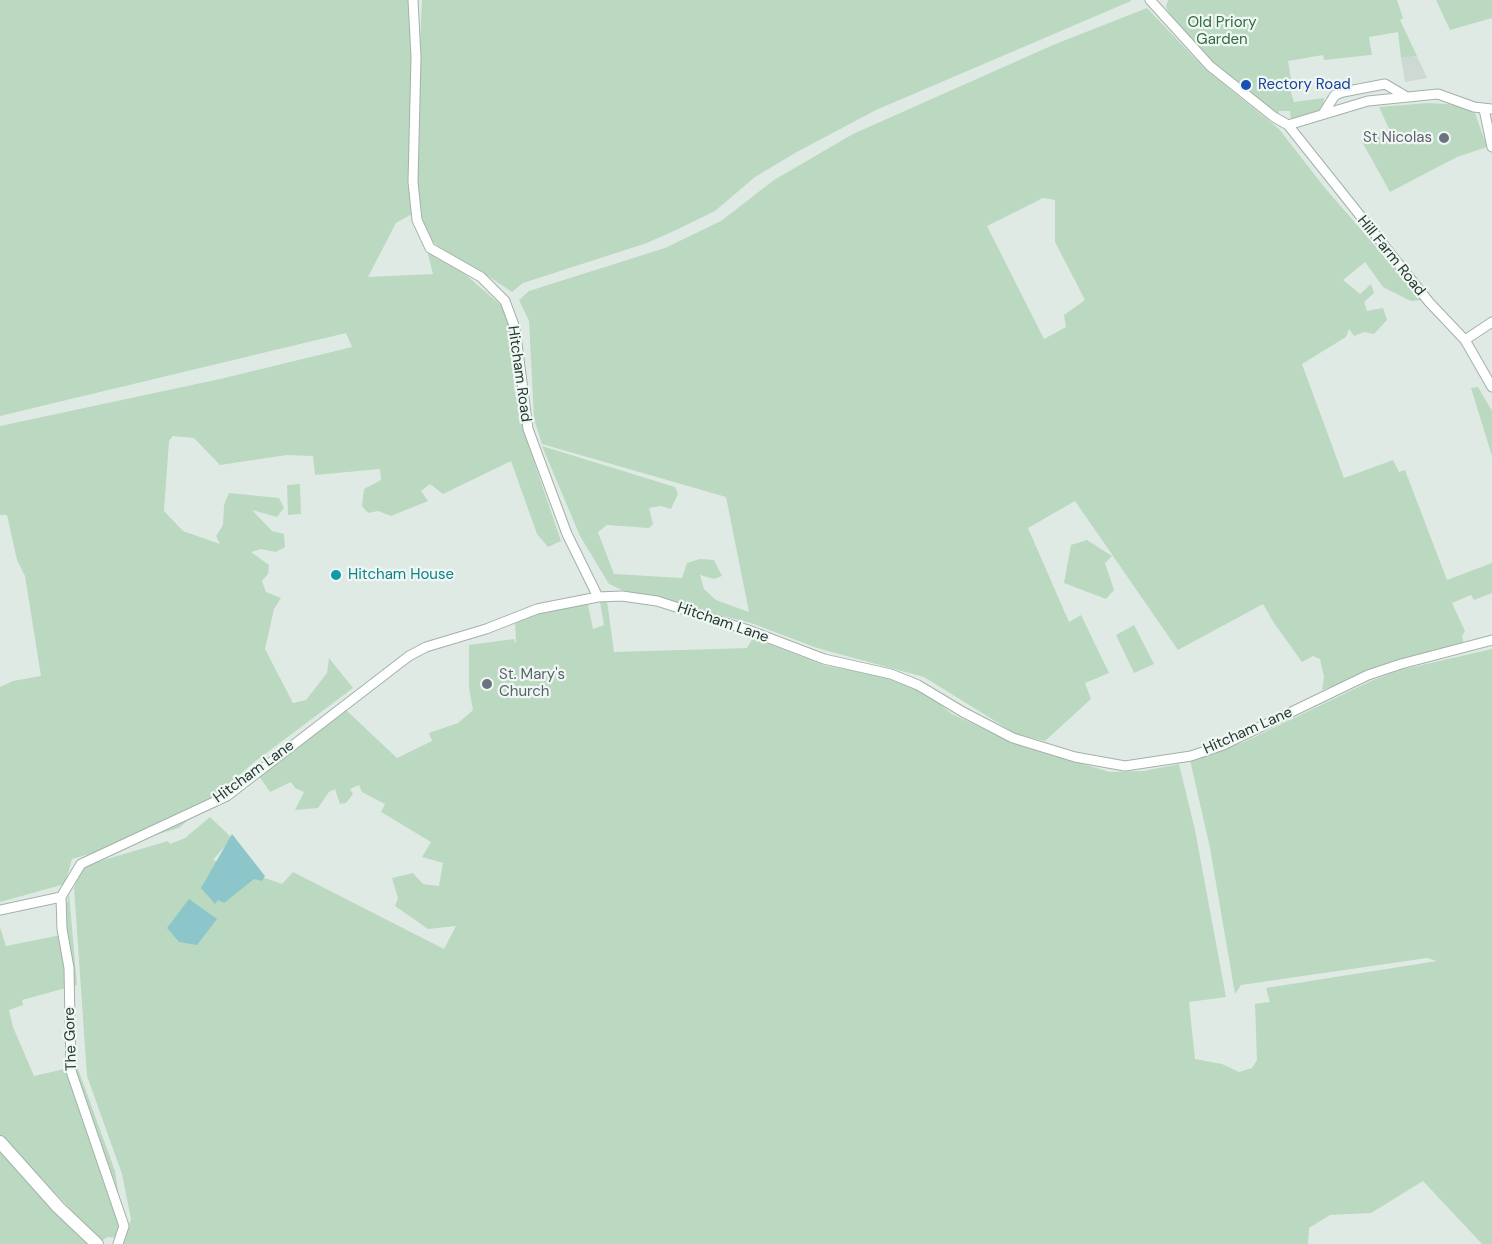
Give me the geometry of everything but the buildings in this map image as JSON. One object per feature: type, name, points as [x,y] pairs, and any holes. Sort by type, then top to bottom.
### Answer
[{"type":"street","name":"Hitcham Road","points":[[413,0],[416,57],[413,182],[417,220],[430,248],[481,277],[506,301],[515,328],[528,429],[567,534],[598,597]]},
{"type":"street","name":"Hill Farm Road","points":[[1150,0],[1210,66],[1274,117],[1288,124],[1429,302],[1465,340],[1492,387]]},
{"type":"street","points":[[1323,114],[1335,95],[1343,92],[1385,84],[1407,97]]},
{"type":"street","points":[[1288,124],[1368,101],[1438,94],[1488,109],[1492,147]]},
{"type":"street","points":[[1465,340],[1492,322]]},
{"type":"street","name":"Hitcham Lane","points":[[61,897],[81,864],[227,796],[409,656],[426,647],[486,629],[537,609],[598,597],[622,596],[657,601],[747,630],[824,659],[891,674],[918,685],[1013,738],[1075,757],[1125,766],[1189,756],[1213,748],[1368,675],[1492,640]]},
{"type":"street","points":[[0,910],[61,897]]},
{"type":"street","name":"The Gore","points":[[61,897],[62,929],[69,968],[70,1071],[124,1226],[118,1244]]},
{"type":"street","points":[[0,1142],[58,1207],[97,1244]]},
{"type":"shaded area","points":[[1417,56],[1427,78],[1405,82],[1401,58]]},
{"type":"green space","points":[[0,0],[410,0],[413,59],[409,128],[412,214],[396,223],[368,277],[433,274],[427,250],[466,275],[503,307],[511,330],[514,388],[524,432],[561,541],[548,547],[537,534],[511,461],[443,494],[430,484],[421,491],[428,501],[391,516],[378,511],[368,513],[362,506],[364,489],[381,480],[380,469],[315,475],[313,456],[287,455],[220,465],[194,438],[173,436],[169,441],[164,511],[183,531],[220,544],[216,536],[223,525],[224,505],[229,493],[279,498],[284,508],[277,517],[252,510],[272,531],[284,534],[285,547],[276,552],[261,549],[251,552],[269,565],[268,574],[262,581],[266,592],[281,598],[274,609],[265,649],[293,703],[306,700],[327,673],[329,658],[353,688],[253,763],[179,828],[72,859],[65,884],[0,902],[0,687],[13,681],[41,676],[25,576],[17,560],[7,515],[0,515],[0,426],[220,379],[352,347],[346,333],[0,416]]},
{"type":"green space","points":[[422,0],[1131,1],[876,110],[755,177],[715,211],[676,230],[647,243],[523,283],[512,292],[447,253],[428,238],[422,223],[417,191],[416,139]]},
{"type":"green space","name":"Old Priory Garden","points":[[1168,0],[1397,0],[1403,18],[1400,20],[1417,56],[1401,58],[1398,32],[1369,37],[1372,55],[1324,60],[1323,55],[1288,61],[1292,85],[1289,86],[1294,102],[1324,98],[1323,109],[1312,120],[1291,120],[1290,111],[1279,111],[1279,118],[1201,55],[1170,15],[1166,7]]},
{"type":"green space","points":[[1436,0],[1492,0],[1492,18],[1450,30]]},
{"type":"green space","points":[[1147,8],[1204,68],[1279,129],[1325,188],[1422,300],[1411,301],[1383,287],[1365,262],[1343,280],[1360,294],[1371,284],[1374,293],[1364,302],[1367,311],[1383,308],[1387,320],[1374,334],[1364,332],[1354,336],[1349,329],[1346,337],[1302,364],[1344,478],[1393,460],[1399,472],[1405,470],[1447,580],[1492,563],[1492,593],[1474,600],[1471,595],[1452,603],[1465,631],[1462,636],[1464,644],[1322,690],[1324,677],[1320,659],[1313,656],[1302,662],[1263,604],[1178,650],[1075,501],[1028,528],[1069,622],[1081,615],[1109,673],[1085,683],[1091,699],[1045,741],[1016,734],[924,677],[817,648],[751,623],[622,590],[609,584],[580,536],[542,446],[675,487],[678,494],[671,509],[661,506],[649,508],[653,524],[649,528],[607,525],[598,532],[614,574],[682,578],[687,563],[700,559],[714,560],[722,576],[714,579],[700,575],[704,589],[716,600],[749,612],[726,497],[542,444],[534,419],[529,321],[519,300],[529,291],[665,248],[721,221],[774,180],[853,134],[1053,45]],"holes":[[[1043,198],[1055,200],[1055,242],[1085,300],[1064,315],[1066,327],[1044,339],[987,226]]]},
{"type":"green space","points":[[1428,103],[1449,104],[1474,110],[1487,147],[1457,157],[1390,192],[1361,140],[1389,129],[1379,107]]},
{"type":"green space","points":[[1478,387],[1492,411],[1492,456],[1471,388]]},
{"type":"green space","points":[[300,484],[301,514],[288,515],[287,485]]},
{"type":"green space","points":[[1087,540],[1112,556],[1105,563],[1114,590],[1106,599],[1064,583],[1071,545]]},
{"type":"green space","points":[[587,600],[593,629],[604,625],[600,602],[607,601],[614,652],[747,648],[753,638],[823,665],[881,676],[924,692],[952,714],[1015,744],[1110,772],[1144,771],[1179,764],[1195,830],[1226,997],[1189,1002],[1195,1059],[1222,1064],[1239,1072],[1252,1068],[1257,1060],[1255,1004],[1270,1002],[1266,988],[1437,961],[1427,958],[1241,985],[1235,994],[1210,848],[1190,760],[1244,742],[1373,680],[1400,670],[1492,649],[1492,1244],[1482,1244],[1423,1181],[1371,1213],[1330,1215],[1309,1228],[1308,1244],[123,1244],[131,1219],[122,1174],[87,1076],[74,888],[83,866],[168,841],[170,844],[185,838],[210,817],[232,838],[213,860],[282,884],[293,872],[444,949],[456,926],[428,929],[395,906],[398,898],[392,878],[413,873],[423,884],[439,886],[443,863],[422,857],[431,842],[381,812],[385,804],[362,792],[359,785],[350,789],[353,794],[346,803],[340,804],[335,789],[329,792],[318,808],[295,810],[304,792],[295,788],[291,782],[270,792],[259,776],[346,710],[397,758],[432,741],[429,733],[458,723],[473,710],[469,688],[469,645],[514,639],[516,644],[515,621],[537,611]]},
{"type":"green space","points":[[1134,625],[1154,664],[1134,673],[1116,635]]},
{"type":"green space","points":[[69,893],[77,985],[22,1000],[23,1005],[9,1010],[13,1027],[34,1076],[77,1066],[115,1171],[123,1225],[118,1238],[108,1237],[101,1241],[0,1135],[0,927],[6,946],[61,935]]},
{"type":"green space","points":[[0,1150],[90,1244],[0,1244]]},
{"type":"water","points":[[232,834],[265,876],[262,881],[254,879],[224,903],[218,900],[215,904],[201,888]]},
{"type":"water","points":[[189,899],[217,919],[197,945],[179,942],[167,928]]},
{"type":"place","name":"Rectory Road","points":[[1246,85]]},
{"type":"place","name":"St Nicolas","points":[[1444,138]]},
{"type":"place","name":"Hitcham House","points":[[336,575]]},
{"type":"place","name":"St. Mary's Church","points":[[487,684]]}]
